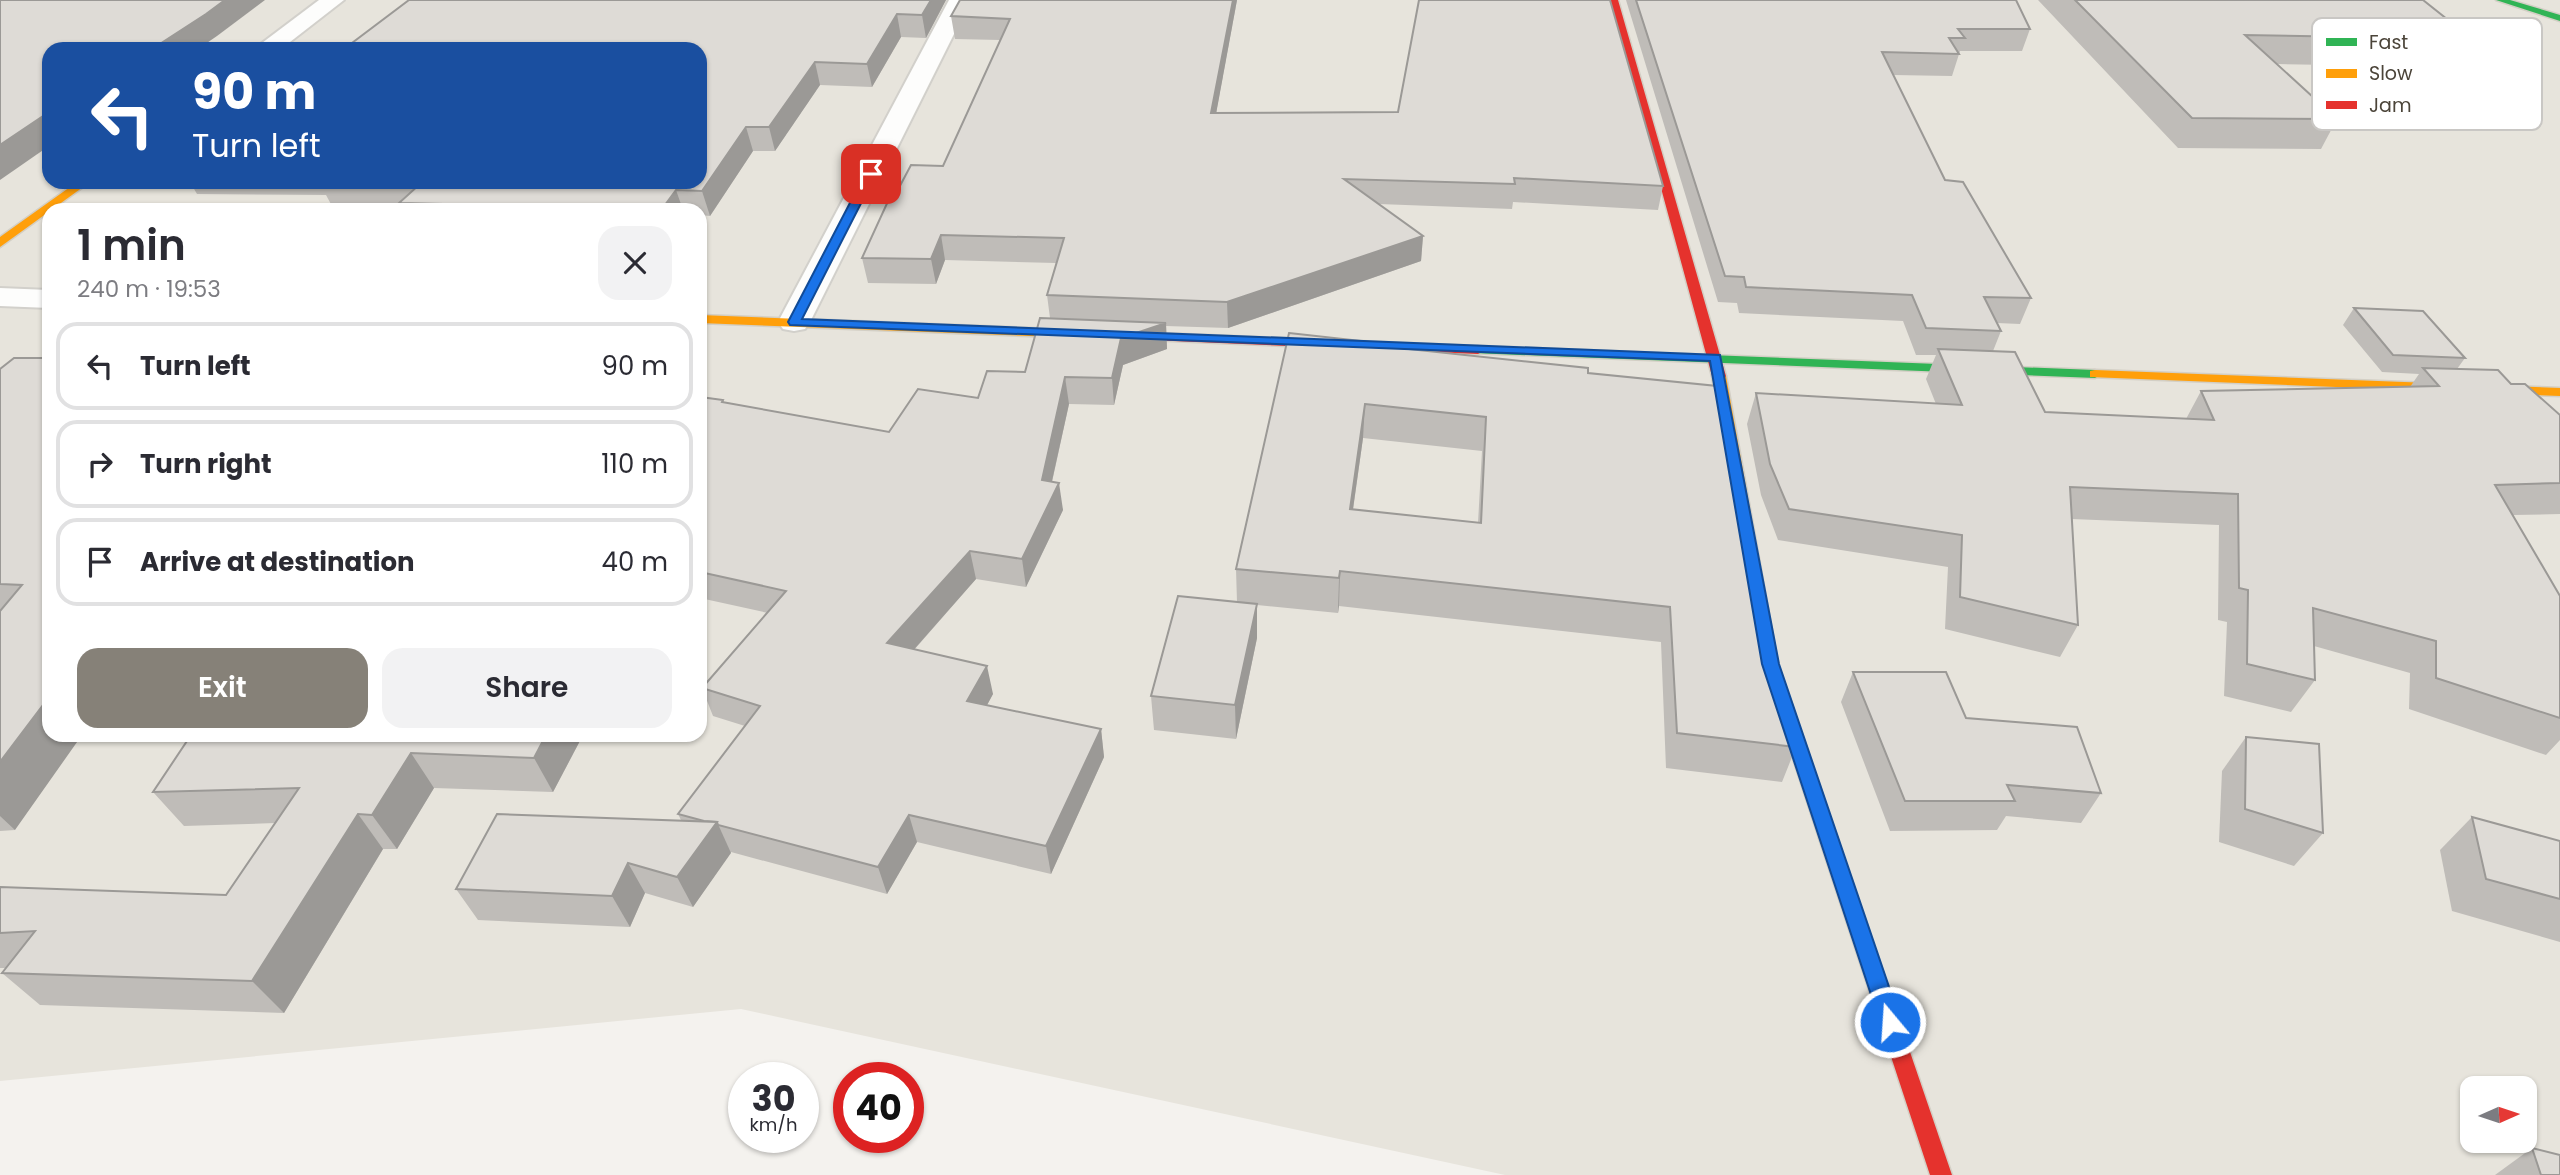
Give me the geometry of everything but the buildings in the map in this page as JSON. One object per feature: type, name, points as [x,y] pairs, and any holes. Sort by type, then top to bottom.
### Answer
[{"type":"street","points":[[276,42],[333,0]]},
{"type":"street","points":[[794,322],[960,0]]},
{"type":"street","points":[[1614,0],[1716,357],[1770,664],[1941,1175]]},
{"type":"street","points":[[2500,0],[2560,18]]},
{"type":"street","points":[[54,203],[73,189]]},
{"type":"street","points":[[0,243],[42,212]]},
{"type":"street","points":[[0,297],[42,299]]},
{"type":"street","points":[[707,319],[2560,392]]},
{"type":"shaded area","points":[[0,0],[2560,0],[2560,1175],[1505,1175],[741,1009],[0,1081]]},
{"type":"traffic: fast","points":[[2500,0],[2560,18]]},
{"type":"traffic: fast","points":[[1478,350],[2095,374]]},
{"type":"traffic: slow","points":[[55,203],[74,189]]},
{"type":"traffic: slow","points":[[0,243],[42,212]]},
{"type":"traffic: slow","points":[[707,319],[1108,335]]},
{"type":"traffic: slow","points":[[2095,374],[2560,392]]},
{"type":"traffic: slow","points":[[1719,376],[1770,664],[1828,838]]},
{"type":"traffic: jam","points":[[1614,0],[1719,376]]},
{"type":"traffic: jam","points":[[1108,335],[1478,350]]},
{"type":"traffic: jam","points":[[1828,838],[1941,1175]]},
{"type":"route","points":[[871,174],[794,322],[1716,357],[1770,664],[1890,1022]]}]
